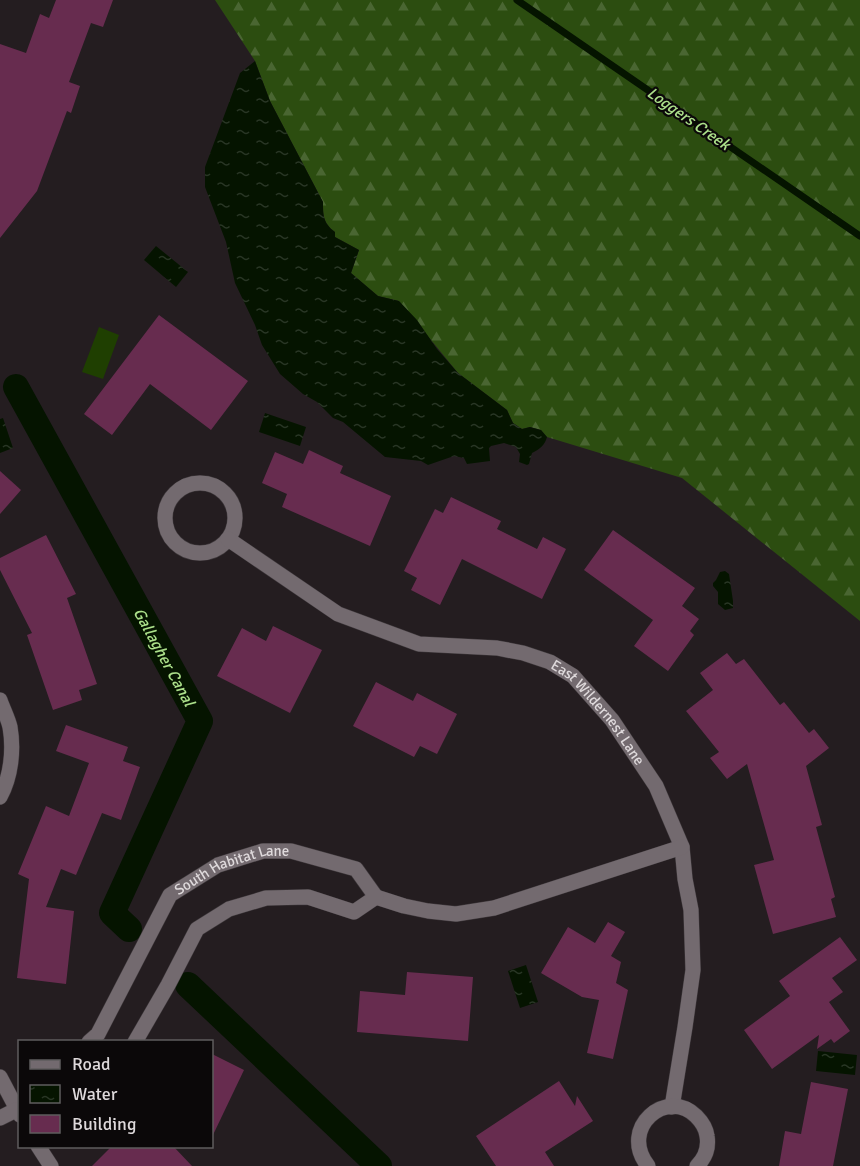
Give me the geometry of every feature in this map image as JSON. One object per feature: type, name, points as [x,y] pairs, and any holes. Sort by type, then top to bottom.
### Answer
[{"type":"street","points":[[210,484],[220,489],[228,497],[235,518],[228,539],[219,547],[208,552],[196,553],[184,550],[175,543],[168,532],[165,521],[166,509],[171,498],[178,490],[188,485],[210,484]]},
{"type":"street","name":"East Wildernest Lane","points":[[228,539],[338,614],[418,644],[497,648],[524,653],[550,662],[573,676],[612,720],[656,786],[682,847],[691,910],[693,970],[672,1107]]},
{"type":"street","points":[[0,700],[10,726],[12,753],[0,797]]},
{"type":"street","points":[[136,1040],[197,929],[229,909],[266,898],[308,897],[354,912],[376,897],[404,906],[456,914],[494,908],[682,847]]},
{"type":"street","name":"South Habitat Lane","points":[[90,1040],[98,1034],[170,895],[218,865],[263,851],[291,851],[356,869],[376,897]]},
{"type":"street","points":[[0,1077],[18,1108]]},
{"type":"street","points":[[648,1166],[638,1146],[638,1134],[650,1115],[660,1109],[672,1107],[683,1108],[693,1113],[701,1121],[706,1131],[708,1143],[706,1154],[697,1166]]},
{"type":"street","points":[[0,1118],[18,1110]]},
{"type":"street","points":[[39,1148],[51,1166]]},
{"type":"green space","points":[[215,0],[860,0],[860,621],[682,478],[547,437],[541,430],[530,427],[522,429],[513,423],[507,410],[458,373],[399,301],[378,296],[351,273],[359,250],[335,237],[335,232],[326,222],[323,202],[270,101],[255,61]]},
{"type":"green space","points":[[99,327],[119,335],[103,379],[82,372]]},
{"type":"water","points":[[255,61],[270,101],[323,202],[326,222],[335,232],[335,237],[359,250],[351,273],[378,296],[399,301],[417,320],[437,349],[458,373],[507,410],[513,423],[522,429],[530,427],[541,430],[547,437],[546,440],[532,453],[529,464],[519,462],[520,454],[516,447],[504,443],[489,448],[490,461],[467,464],[464,458],[454,456],[428,465],[421,461],[385,457],[280,374],[262,345],[235,283],[226,242],[205,187],[205,167],[240,73]]},
{"type":"water","points":[[156,246],[188,272],[176,287],[144,260]]},
{"type":"water","points":[[265,413],[306,427],[300,446],[259,432]]},
{"type":"water","points":[[3,418],[13,448],[0,453],[0,419]]},
{"type":"water","points":[[725,571],[729,574],[733,608],[725,610],[718,604],[718,592],[713,583],[720,572]]},
{"type":"water","points":[[526,965],[538,1002],[520,1008],[508,971]]},
{"type":"water","points":[[818,1051],[857,1055],[855,1075],[816,1071]]},
{"type":"building","points":[[56,0],[113,0],[103,27],[91,23],[69,82],[80,86],[71,113],[67,111],[37,191],[0,238],[0,44],[26,53],[40,14],[49,18]]},
{"type":"building","points":[[159,315],[248,381],[211,430],[150,384],[112,435],[84,414]]},
{"type":"building","points":[[309,450],[343,466],[340,473],[391,496],[370,546],[282,507],[287,494],[262,483],[275,452],[303,464]]},
{"type":"building","points":[[0,471],[21,490],[0,514]]},
{"type":"building","points":[[451,497],[501,521],[497,529],[537,549],[543,537],[566,549],[542,599],[462,559],[440,605],[411,590],[417,578],[404,571],[435,509],[443,513]]},
{"type":"building","points":[[613,530],[695,588],[682,606],[699,619],[690,631],[694,635],[668,671],[634,646],[653,620],[584,570]]},
{"type":"building","points":[[46,535],[76,594],[67,598],[97,684],[79,690],[82,700],[53,710],[27,635],[32,633],[0,570],[0,558]]},
{"type":"building","points":[[273,626],[322,650],[290,713],[217,676],[242,628],[266,641]]},
{"type":"building","points":[[727,653],[736,664],[744,659],[780,705],[784,702],[809,733],[814,729],[829,748],[806,766],[822,825],[816,827],[835,897],[831,899],[836,917],[773,934],[754,865],[774,860],[747,764],[727,779],[710,758],[719,752],[686,711],[713,690],[700,673]]},
{"type":"building","points":[[376,682],[413,701],[417,693],[457,714],[437,754],[420,746],[414,757],[353,726]]},
{"type":"building","points":[[66,725],[128,747],[123,761],[140,767],[121,820],[102,813],[76,875],[61,869],[46,907],[74,911],[66,984],[17,978],[29,879],[18,874],[46,806],[69,816],[89,763],[56,751]]},
{"type":"building","points":[[608,922],[625,932],[611,956],[621,962],[616,983],[628,990],[613,1059],[587,1053],[599,1000],[582,997],[541,973],[568,927],[595,943]]},
{"type":"building","points":[[840,937],[857,960],[832,978],[843,992],[829,1002],[850,1031],[834,1043],[831,1039],[817,1049],[819,1035],[772,1069],[744,1030],[790,996],[779,981]]},
{"type":"building","points":[[407,972],[473,977],[468,1041],[357,1032],[360,991],[405,995]]},
{"type":"building","points":[[213,1054],[244,1070],[213,1135]]},
{"type":"building","points":[[559,1081],[575,1106],[577,1096],[593,1121],[545,1152],[554,1166],[496,1166],[476,1136]]},
{"type":"building","points":[[811,1082],[848,1089],[833,1166],[779,1166],[785,1131],[801,1134]]},
{"type":"building","points":[[110,1148],[175,1148],[192,1166],[92,1166]]},
{"type":"waterway","name":"Loggers Creek","points":[[517,0],[860,236]]},
{"type":"waterway","name":"Gallagher Canal","points":[[16,387],[200,721],[112,913],[129,929]]},
{"type":"waterway","name":"Gallagher Canal","points":[[188,985],[379,1166]]}]
